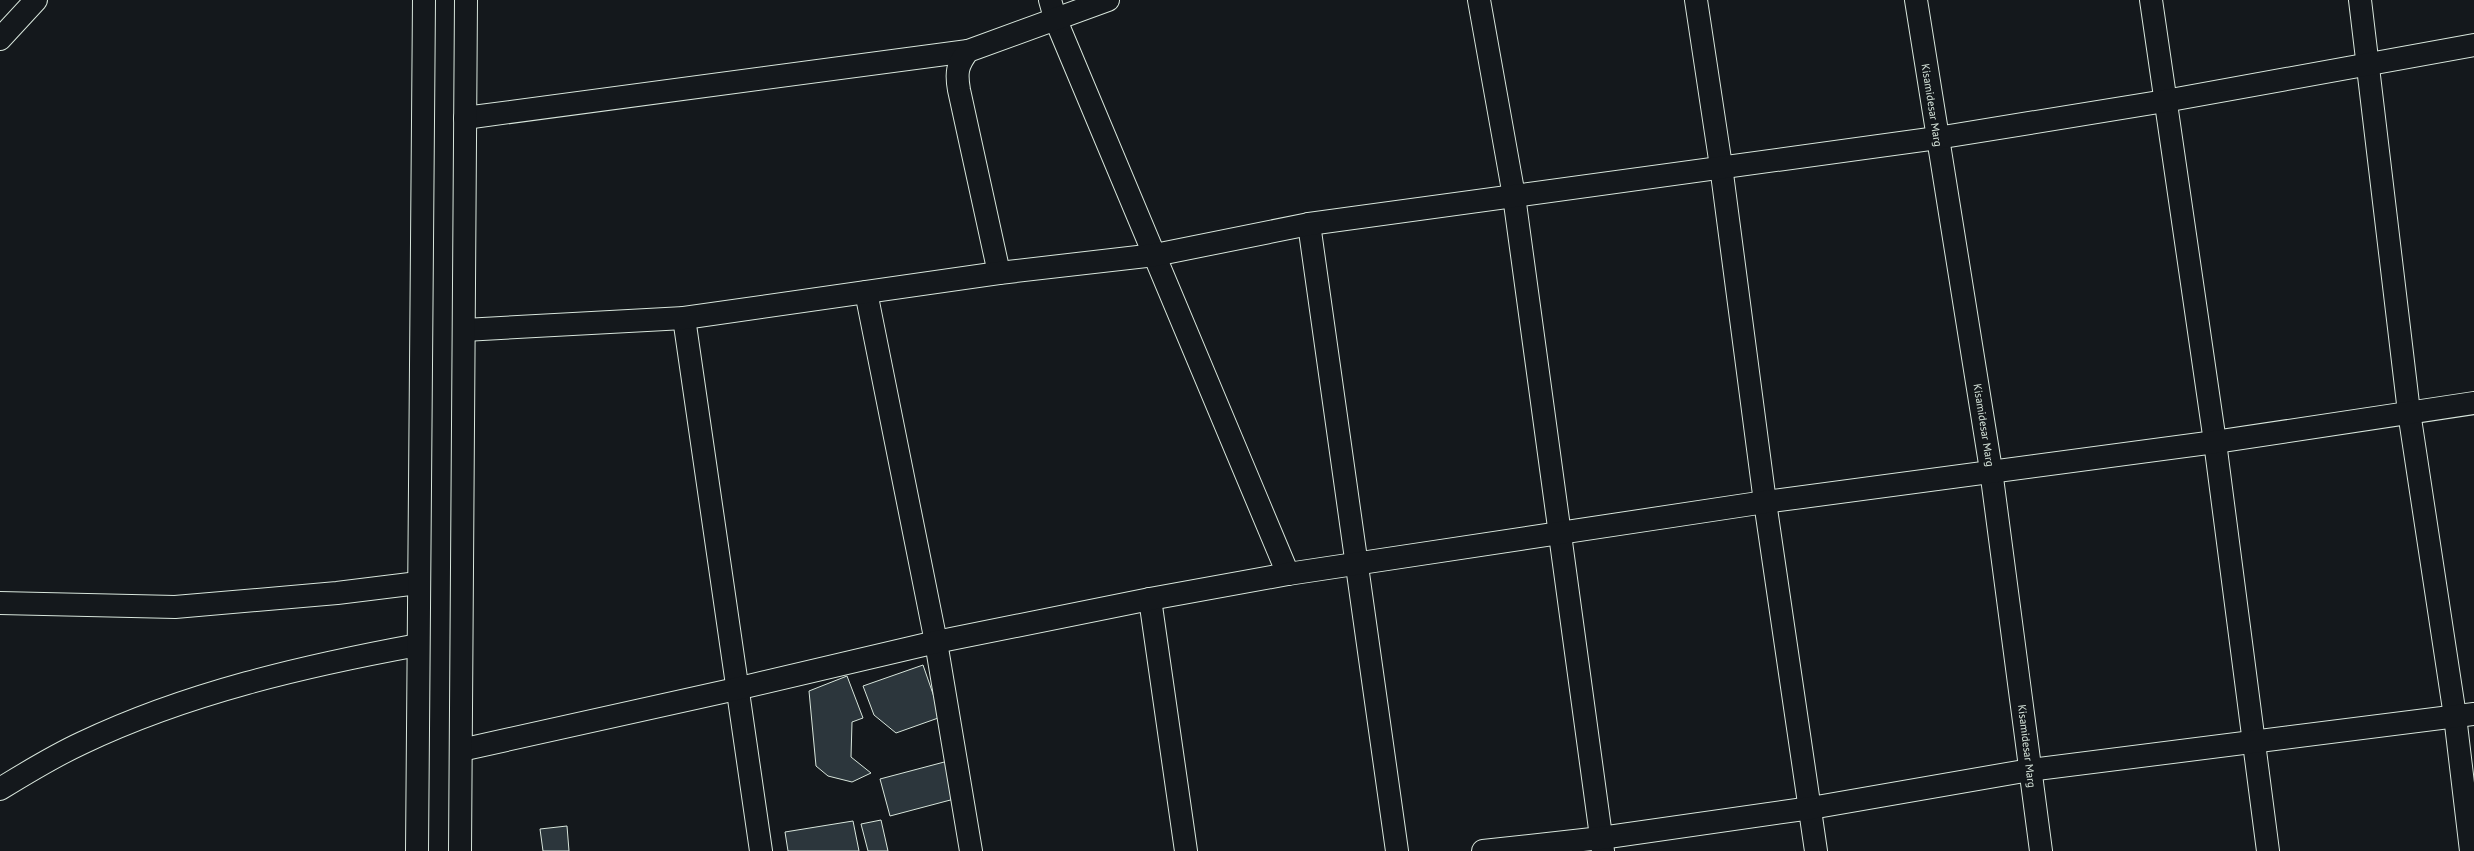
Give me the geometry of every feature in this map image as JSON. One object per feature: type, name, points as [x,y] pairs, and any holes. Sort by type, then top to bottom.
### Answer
[{"type":"street","points":[[0,39],[36,0]]},
{"type":"street","points":[[417,851],[418,583],[424,0]]},
{"type":"street","points":[[460,851],[466,0]]},
{"type":"street","points":[[465,118],[968,51],[1052,9],[1108,0]]},
{"type":"street","points":[[1479,0],[1514,196],[1558,535],[1602,844]]},
{"type":"street","points":[[1696,0],[1721,166],[1765,502],[1811,808],[1816,851]]},
{"type":"street","name":"Kisamidesar Marg","points":[[1916,0],[1991,470],[2041,851]]},
{"type":"street","points":[[2151,0],[2215,442],[2268,851]]},
{"type":"street","points":[[2360,0],[2369,62],[2409,412],[2465,715],[2472,851]]},
{"type":"street","points":[[1052,9],[1288,574]]},
{"type":"street","points":[[464,330],[684,318],[998,273],[1155,255],[1309,224],[1721,166],[1937,138],[2165,101],[2369,62],[2474,45]]},
{"type":"street","points":[[968,51],[959,62],[956,73],[998,273]]},
{"type":"street","points":[[1309,224],[1397,851]]},
{"type":"street","points":[[866,292],[936,642],[970,851]]},
{"type":"street","points":[[684,318],[736,689],[761,851]]},
{"type":"street","points":[[461,750],[736,689],[936,642],[1150,599],[1288,574],[1558,535],[1765,502],[1991,470],[2215,442],[2474,403]]},
{"type":"street","points":[[0,603],[175,607],[337,593],[418,583]]},
{"type":"street","points":[[1150,599],[1186,851]]},
{"type":"street","points":[[1,787],[82,743],[217,692],[332,660],[418,645]]},
{"type":"street","points":[[1483,851],[1602,844],[2030,770],[2254,743],[2465,715]]},
{"type":"building","points":[[923,665],[941,717],[896,733],[874,715],[863,686]]},
{"type":"building","points":[[847,676],[863,718],[852,722],[851,757],[871,773],[852,782],[828,776],[816,766],[809,691]]},
{"type":"building","points":[[948,761],[958,798],[890,816],[880,779]]},
{"type":"building","points":[[881,820],[888,851],[868,851],[861,824]]},
{"type":"building","points":[[853,821],[859,851],[788,851],[785,832]]},
{"type":"building","points":[[567,826],[569,851],[543,851],[540,829]]}]
